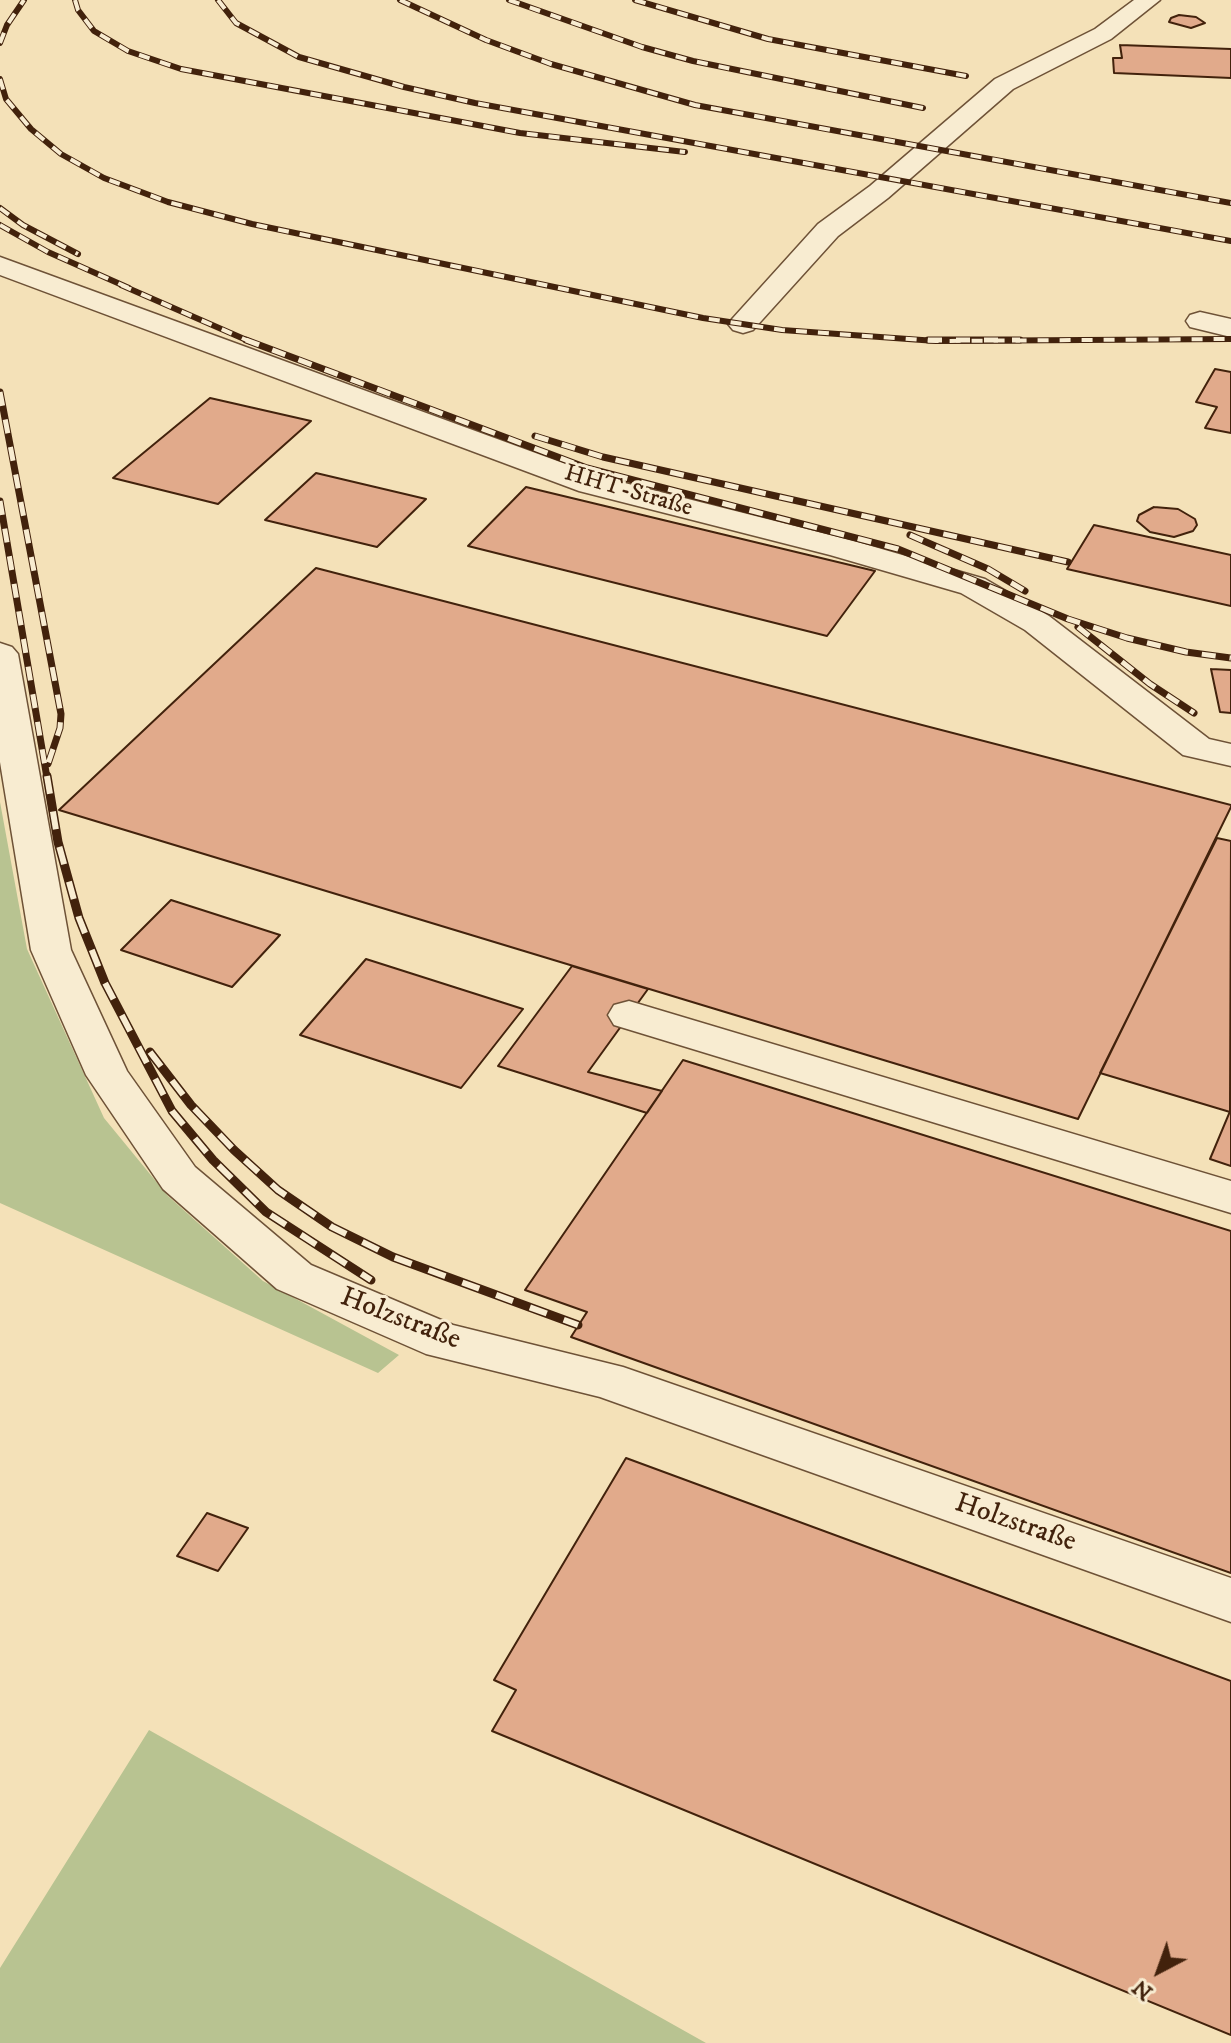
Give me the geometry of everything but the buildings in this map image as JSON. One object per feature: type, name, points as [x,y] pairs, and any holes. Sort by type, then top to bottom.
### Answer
[{"type":"lane","points":[[743,324],[828,230],[879,192],[1004,84],[1103,34],[1149,0]]},
{"type":"lane","name":"HHT-Straße","points":[[0,265],[590,484],[842,548],[973,586],[1037,623],[1196,747],[1231,755]]},
{"type":"lane","points":[[1200,321],[1231,328]]},
{"type":"lane","name":"Holzstraße","points":[[0,654],[51,950],[107,1075],[179,1178],[294,1277],[443,1341],[606,1380],[1231,1600]]},
{"type":"lane","points":[[629,1015],[1231,1197]]},
{"type":"green space","points":[[0,802],[27,949],[104,1118],[168,1196],[263,1281],[399,1355],[378,1373],[0,1203]]},
{"type":"green space","points":[[149,1730],[706,2043],[0,2043],[0,1968]]},
{"type":"railway","points":[[0,43],[7,25],[24,0]]},
{"type":"railway","points":[[75,0],[78,10],[94,31],[128,51],[181,69],[520,133],[685,152]]},
{"type":"railway","points":[[218,0],[236,23],[299,57],[404,87],[475,103],[1231,241]]},
{"type":"railway","points":[[400,0],[486,40],[551,64],[695,105],[1231,203]]},
{"type":"railway","points":[[509,0],[642,47],[693,61],[923,108]]},
{"type":"railway","points":[[635,0],[768,39],[966,76]]},
{"type":"railway","points":[[0,79],[6,99],[31,129],[61,154],[104,178],[168,202],[252,224],[703,318],[782,330],[936,341],[1231,339]]},
{"type":"railway","points":[[0,208],[23,225],[78,254]]},
{"type":"railway","points":[[0,225],[48,252],[129,288]]},
{"type":"railway","points":[[121,285],[249,341]]},
{"type":"railway","points":[[928,340],[1020,340]]},
{"type":"railway","points":[[249,341],[587,468],[898,549],[1068,619],[1127,638],[1186,652],[1231,658]]},
{"type":"railway","points":[[0,392],[61,714],[60,728],[48,764]]},
{"type":"railway","points":[[535,436],[603,457],[1068,562]]},
{"type":"railway","points":[[0,501],[47,778]]},
{"type":"railway","points":[[910,535],[988,569],[1025,591]]},
{"type":"railway","points":[[1078,627],[1150,684],[1194,713]]},
{"type":"railway","points":[[47,776],[58,842],[79,918],[105,983],[172,1111],[213,1160],[266,1212],[371,1280]]},
{"type":"railway","points":[[150,1052],[191,1105],[234,1150],[278,1190],[332,1227],[393,1257],[578,1325]]}]
